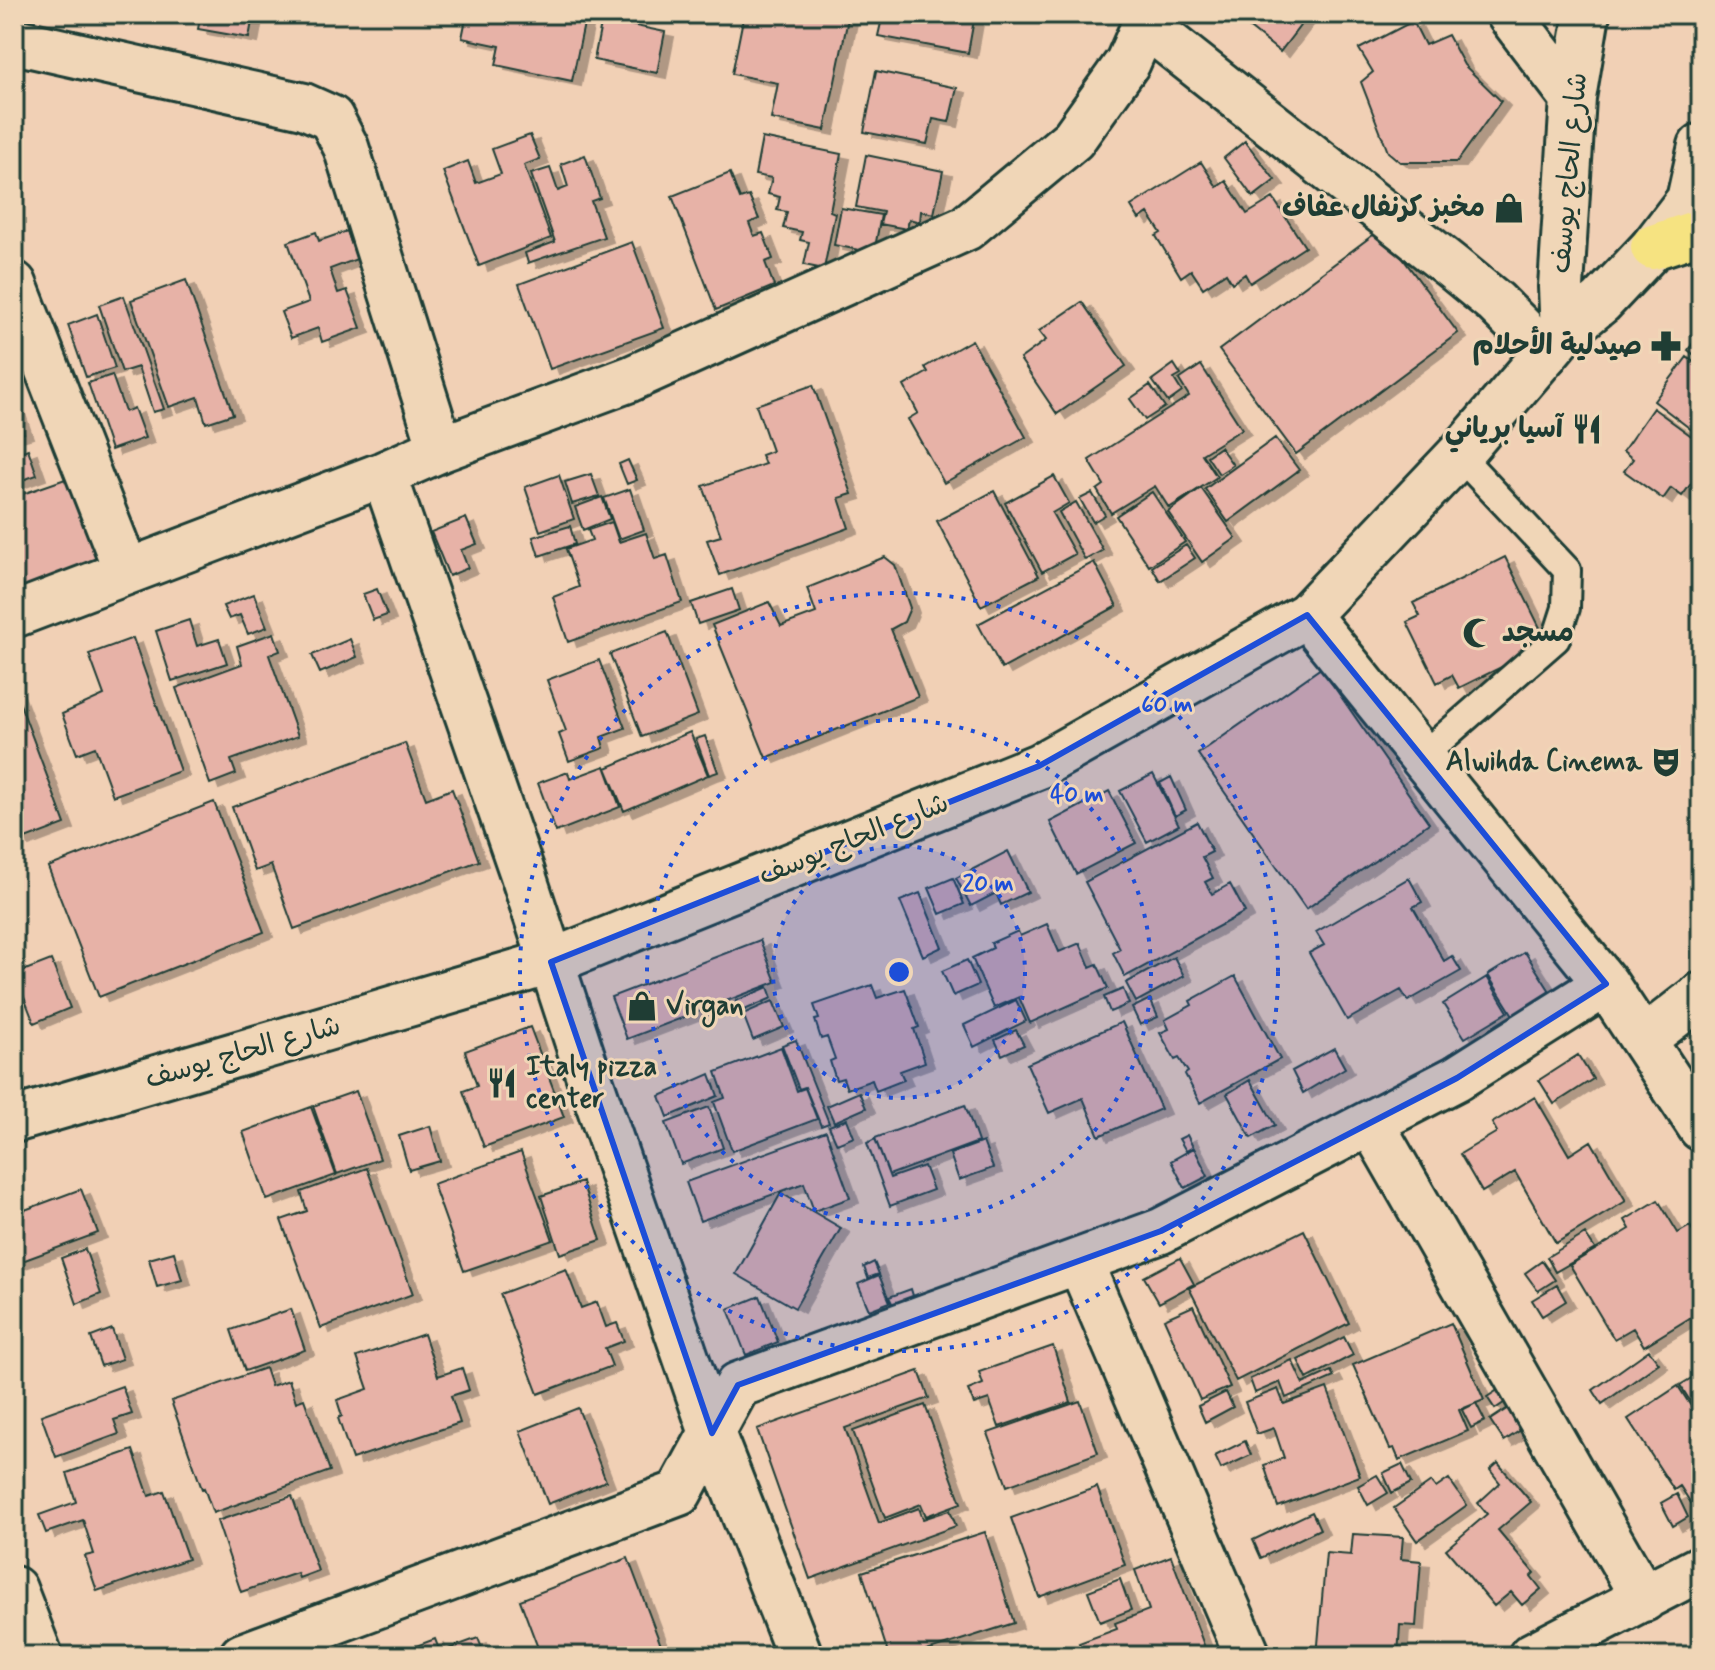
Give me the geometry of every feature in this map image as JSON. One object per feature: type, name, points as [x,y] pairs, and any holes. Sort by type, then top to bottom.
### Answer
[{"type":"main road","points":[[1653,247],[1697,207]]},
{"type":"street","points":[[1509,14],[1573,98]]},
{"type":"street","name":"شارع الحاج يوسف","points":[[1555,343],[1573,98],[1587,14]]},
{"type":"street","points":[[14,615],[630,379],[966,228],[1073,139],[1128,62],[1148,20],[1495,302],[1555,343]]},
{"type":"street","points":[[14,41],[304,106],[331,118],[346,147],[441,449]]},
{"type":"street","points":[[1697,207],[1701,146]]},
{"type":"street","name":"شارع الحاج يوسف","points":[[14,1120],[551,962],[1039,766],[1307,615],[1459,455],[1555,343],[1601,302],[1653,247]]},
{"type":"street","points":[[14,284],[126,570]]},
{"type":"street","points":[[384,474],[712,1433],[800,1656]]},
{"type":"street","points":[[1307,615],[1606,984],[1701,1128]]},
{"type":"street","points":[[245,1656],[679,1493],[738,1385],[1161,1231],[1457,1078],[1606,984]]},
{"type":"street","points":[[1643,1040],[1701,995]]},
{"type":"street","points":[[1371,1123],[1644,1599]]},
{"type":"street","points":[[1080,1262],[1248,1656]]},
{"type":"street","points":[[1531,1656],[1701,1568]]},
{"type":"street","points":[[14,1589],[40,1656]]},
{"type":"lane","points":[[1421,757],[1556,639],[1566,608],[1567,570],[1459,455]]},
{"type":"highlighted area","points":[[1307,615],[1606,984],[1457,1078],[1161,1231],[738,1385],[712,1433],[551,962],[1039,766]]},
{"type":"building","points":[[201,14],[253,16],[249,38],[198,29]]},
{"type":"building","points":[[467,14],[586,14],[572,81],[496,65],[500,46],[462,38]]},
{"type":"building","points":[[744,14],[849,14],[825,130],[771,119],[778,83],[732,74]]},
{"type":"building","points":[[883,14],[975,14],[968,53],[878,36]]},
{"type":"building","points":[[1245,14],[1309,14],[1280,52],[1241,21]]},
{"type":"building","points":[[602,19],[665,32],[657,73],[594,60]]},
{"type":"building","points":[[1413,21],[1425,45],[1448,35],[1464,65],[1501,101],[1457,162],[1400,162],[1388,152],[1361,82],[1373,72],[1359,49]]},
{"type":"building","points":[[876,71],[957,88],[949,122],[933,119],[927,144],[864,132]]},
{"type":"building","points":[[530,135],[540,159],[524,165],[551,238],[479,266],[443,171],[468,161],[476,183],[501,174],[492,149]]},
{"type":"building","points":[[762,138],[841,154],[830,211],[835,213],[824,269],[804,265],[809,242],[800,240],[802,232],[783,228],[787,212],[777,210],[780,197],[768,194],[772,178],[755,175]]},
{"type":"building","points":[[1245,141],[1275,180],[1253,197],[1224,158]]},
{"type":"building","points":[[585,155],[600,198],[591,201],[604,237],[528,263],[525,253],[555,242],[531,174],[550,168],[558,191],[568,187],[561,164]]},
{"type":"building","points":[[866,155],[943,171],[934,214],[921,211],[920,222],[909,219],[907,229],[880,224],[883,212],[856,207]]},
{"type":"building","points":[[1201,162],[1217,187],[1226,181],[1247,214],[1273,198],[1305,247],[1250,283],[1245,274],[1232,283],[1226,273],[1203,288],[1191,270],[1181,277],[1156,236],[1161,233],[1148,213],[1139,219],[1131,206]]},
{"type":"building","points":[[730,173],[740,199],[749,196],[759,219],[749,223],[754,236],[763,233],[773,259],[765,262],[774,286],[716,310],[672,196]]},
{"type":"building","points":[[841,208],[881,215],[874,253],[834,245]]},
{"type":"building","points":[[1381,229],[1458,333],[1296,454],[1219,350]]},
{"type":"building","points":[[347,231],[357,259],[330,269],[338,293],[347,290],[361,328],[322,342],[318,328],[291,338],[281,312],[309,302],[288,242],[316,232],[319,241]]},
{"type":"building","points":[[632,242],[664,328],[550,369],[519,284]]},
{"type":"building","points":[[186,280],[233,414],[206,423],[198,397],[169,407],[131,300]]},
{"type":"building","points":[[124,296],[164,409],[153,412],[138,367],[122,372],[99,305]]},
{"type":"building","points":[[1082,302],[1126,366],[1057,414],[1020,359],[1046,340],[1039,331]]},
{"type":"building","points":[[97,314],[115,368],[86,377],[68,325]]},
{"type":"building","points":[[1701,332],[1701,360],[1688,350]]},
{"type":"building","points":[[972,340],[1026,437],[944,483],[908,419],[918,413],[904,386],[928,372],[925,367]]},
{"type":"building","points":[[1687,357],[1701,368],[1701,437],[1654,401]]},
{"type":"building","points":[[1174,364],[1181,375],[1174,379],[1182,392],[1168,402],[1152,380]]},
{"type":"building","points":[[1201,365],[1242,429],[1202,454],[1217,477],[1169,508],[1155,486],[1111,513],[1097,490],[1104,485],[1089,460],[1189,396],[1179,380]]},
{"type":"building","points":[[112,375],[125,412],[134,408],[145,438],[111,450],[88,383]]},
{"type":"building","points":[[813,385],[852,494],[839,498],[849,528],[720,575],[707,540],[721,536],[703,486],[765,464],[761,455],[772,451],[756,405]]},
{"type":"building","points":[[1150,385],[1165,407],[1145,420],[1130,399]]},
{"type":"building","points":[[14,403],[24,433],[14,436]]},
{"type":"building","points":[[1653,408],[1701,443],[1701,470],[1682,496],[1671,488],[1663,499],[1624,471],[1633,459],[1623,451]]},
{"type":"building","points":[[1275,438],[1299,470],[1228,522],[1205,489]]},
{"type":"building","points":[[1220,447],[1233,465],[1219,474],[1207,456]]},
{"type":"building","points":[[28,449],[37,475],[14,483],[14,454]]},
{"type":"building","points":[[628,460],[637,480],[627,484],[619,464]]},
{"type":"building","points":[[591,474],[599,496],[572,504],[565,482]]},
{"type":"building","points":[[559,475],[574,519],[540,531],[525,487]]},
{"type":"building","points":[[1054,476],[1069,503],[1052,513],[1075,554],[1042,572],[1005,503]]},
{"type":"building","points":[[71,477],[101,563],[25,590],[14,560],[14,497]]},
{"type":"building","points":[[1201,488],[1236,538],[1202,562],[1168,512]]},
{"type":"building","points":[[630,489],[644,530],[619,539],[604,498]]},
{"type":"building","points":[[994,491],[1039,576],[981,606],[937,521]]},
{"type":"building","points":[[1152,492],[1185,542],[1149,566],[1116,516]]},
{"type":"building","points":[[1092,493],[1105,515],[1093,522],[1080,499]]},
{"type":"building","points":[[602,497],[610,519],[583,530],[575,507]]},
{"type":"building","points":[[1076,502],[1103,550],[1085,560],[1059,512]]},
{"type":"building","points":[[466,518],[477,544],[461,550],[468,568],[449,576],[431,532]]},
{"type":"building","points":[[612,522],[619,542],[646,533],[655,559],[667,555],[682,602],[568,642],[553,597],[579,587],[566,549],[592,540],[588,530]]},
{"type":"building","points":[[570,526],[575,544],[539,556],[533,537]]},
{"type":"building","points":[[1186,545],[1195,558],[1160,581],[1152,567]]},
{"type":"building","points":[[885,557],[895,565],[910,608],[904,622],[891,629],[918,697],[766,758],[712,625],[769,602],[781,626],[816,613],[807,588]]},
{"type":"building","name":"مسجد","points":[[1505,557],[1548,644],[1459,688],[1452,675],[1437,683],[1407,622],[1420,616],[1413,603]]},
{"type":"building","points":[[1094,562],[1117,606],[1002,669],[978,624]]},
{"type":"building","points":[[377,589],[387,615],[373,620],[363,594]]},
{"type":"building","points":[[732,589],[739,610],[698,624],[691,603]]},
{"type":"building","points":[[254,594],[267,627],[248,634],[240,615],[229,619],[223,606]]},
{"type":"building","points":[[189,620],[197,646],[219,639],[227,663],[172,681],[156,631]]},
{"type":"building","points":[[667,632],[698,715],[642,737],[610,654]]},
{"type":"building","points":[[274,633],[280,651],[269,655],[298,736],[231,760],[236,774],[210,784],[176,688],[242,664],[237,646]]},
{"type":"building","points":[[133,638],[180,771],[113,796],[95,747],[77,754],[62,714],[104,695],[89,654]]},
{"type":"building","points":[[350,639],[357,657],[320,673],[312,655]]},
{"type":"building","points":[[599,660],[625,728],[601,737],[604,748],[569,761],[559,734],[566,731],[547,680]]},
{"type":"building","points":[[1321,668],[1429,823],[1306,909],[1198,754]]},
{"type":"building","points":[[14,688],[65,824],[20,841],[14,823]]},
{"type":"building","points":[[690,732],[708,775],[624,811],[606,768]]},
{"type":"building","points":[[705,736],[718,772],[709,775],[696,739]]},
{"type":"building","points":[[405,743],[426,799],[452,789],[479,861],[294,929],[271,865],[255,871],[232,807]]},
{"type":"building","points":[[605,766],[620,807],[556,832],[538,783],[568,772],[570,779]]},
{"type":"building","points":[[1153,774],[1179,825],[1147,842],[1120,791]]},
{"type":"building","points":[[1171,777],[1186,810],[1175,816],[1160,783]]},
{"type":"building","points":[[1109,791],[1136,843],[1076,874],[1050,822]]},
{"type":"building","points":[[214,802],[264,932],[99,997],[48,867]]},
{"type":"building","points":[[1197,822],[1212,852],[1202,857],[1213,878],[1205,882],[1212,894],[1230,884],[1245,912],[1125,977],[1113,953],[1120,949],[1085,882]]},
{"type":"building","points":[[1008,851],[1028,892],[1001,905],[996,893],[971,906],[956,878]]},
{"type":"building","points":[[953,878],[964,904],[940,914],[929,888]]},
{"type":"building","points":[[1409,878],[1422,902],[1413,907],[1444,961],[1452,956],[1461,971],[1408,1001],[1401,990],[1347,1020],[1309,953],[1324,945],[1316,932]]},
{"type":"building","points":[[920,893],[942,947],[923,956],[900,901]]},
{"type":"building","points":[[1047,924],[1059,952],[1080,943],[1090,967],[1097,964],[1108,988],[1030,1023],[1019,997],[994,1008],[972,958],[993,948],[991,943],[1018,931],[1020,936]]},
{"type":"building","points":[[760,940],[776,982],[627,1039],[611,997]]},
{"type":"building","points":[[1525,952],[1553,996],[1516,1020],[1488,975]]},
{"type":"building","points":[[1174,957],[1184,976],[1136,1002],[1126,983]]},
{"type":"building","points":[[51,960],[70,1008],[34,1023],[15,974]]},
{"type":"building","points":[[967,960],[978,985],[953,996],[942,971]]},
{"type":"building","points":[[1235,976],[1280,1059],[1200,1103],[1185,1074],[1188,1072],[1179,1058],[1175,1060],[1160,1033],[1169,1029],[1165,1020],[1192,1005],[1190,1001]]},
{"type":"building","points":[[1487,977],[1508,1012],[1465,1038],[1443,1004]]},
{"type":"building","points":[[872,985],[877,998],[905,989],[919,1027],[914,1029],[925,1062],[900,1071],[904,1080],[876,1091],[872,1080],[847,1089],[843,1078],[836,1080],[830,1061],[835,1059],[827,1037],[821,1039],[814,1005]]},
{"type":"building","points":[[768,987],[772,998],[740,1012],[736,1001]]},
{"type":"building","points":[[1123,989],[1129,1004],[1110,1012],[1104,997]]},
{"type":"building","points":[[1150,999],[1158,1017],[1140,1025],[1132,1008]]},
{"type":"building","points":[[1016,1000],[1026,1021],[974,1047],[964,1025]]},
{"type":"building","points":[[773,1001],[784,1027],[753,1040],[743,1014]]},
{"type":"building","points":[[1122,1022],[1161,1109],[1099,1136],[1083,1098],[1049,1113],[1027,1064]]},
{"type":"building","points":[[530,1027],[564,1117],[484,1147],[463,1091],[477,1086],[465,1051]]},
{"type":"building","points":[[1016,1030],[1024,1045],[1002,1055],[995,1040]]},
{"type":"building","points":[[796,1040],[829,1123],[821,1126],[805,1087],[799,1089],[782,1045]]},
{"type":"building","points":[[781,1047],[797,1091],[805,1088],[817,1119],[732,1151],[714,1102],[725,1098],[716,1072]]},
{"type":"building","points":[[1334,1048],[1345,1068],[1303,1093],[1292,1071]]},
{"type":"building","points":[[1578,1055],[1593,1079],[1554,1104],[1539,1080]]},
{"type":"building","points":[[710,1074],[718,1096],[668,1117],[660,1096]]},
{"type":"building","points":[[1250,1080],[1275,1125],[1251,1138],[1227,1094]]},
{"type":"building","points":[[356,1091],[380,1159],[337,1174],[313,1106]]},
{"type":"building","points":[[859,1092],[866,1108],[834,1122],[827,1106]]},
{"type":"building","points":[[1535,1097],[1569,1155],[1591,1141],[1626,1201],[1556,1243],[1515,1172],[1482,1192],[1460,1154],[1497,1132],[1492,1123]]},
{"type":"building","points":[[965,1105],[978,1142],[889,1175],[875,1138]]},
{"type":"building","points":[[311,1107],[336,1175],[267,1200],[243,1132]]},
{"type":"building","points":[[709,1107],[723,1148],[681,1164],[666,1123]]},
{"type":"building","points":[[847,1119],[854,1137],[837,1144],[829,1126]]},
{"type":"building","points":[[430,1126],[440,1161],[409,1170],[399,1136]]},
{"type":"building","points":[[826,1131],[850,1198],[814,1211],[804,1183],[700,1221],[686,1182]]},
{"type":"building","points":[[1187,1135],[1193,1147],[1186,1151],[1179,1139]]},
{"type":"building","points":[[875,1139],[890,1178],[924,1166],[933,1190],[890,1206],[867,1143]]},
{"type":"building","points":[[983,1142],[993,1168],[959,1180],[950,1154]]},
{"type":"building","points":[[1194,1148],[1208,1176],[1185,1188],[1171,1161]]},
{"type":"building","points":[[521,1152],[553,1240],[464,1271],[433,1184]]},
{"type":"building","points":[[367,1168],[413,1294],[321,1328],[281,1220],[307,1211],[301,1192]]},
{"type":"building","points":[[582,1182],[601,1240],[560,1254],[541,1196]]},
{"type":"building","points":[[81,1189],[98,1233],[14,1264],[14,1214]]},
{"type":"building","points":[[781,1193],[841,1228],[795,1308],[736,1274]]},
{"type":"building","points":[[1658,1200],[1678,1233],[1690,1226],[1701,1244],[1701,1311],[1644,1346],[1633,1328],[1614,1339],[1570,1265],[1630,1229],[1625,1220]]},
{"type":"building","points":[[1304,1230],[1349,1323],[1236,1381],[1189,1288]]},
{"type":"building","points":[[1585,1234],[1595,1249],[1555,1272],[1547,1257]]},
{"type":"building","points":[[85,1249],[101,1294],[77,1304],[61,1258]]},
{"type":"building","points":[[174,1252],[182,1280],[157,1287],[149,1259]]},
{"type":"building","points":[[1180,1258],[1194,1284],[1159,1303],[1144,1277]]},
{"type":"building","points":[[1542,1261],[1555,1280],[1538,1291],[1525,1273]]},
{"type":"building","points":[[874,1262],[879,1274],[868,1278],[864,1267]]},
{"type":"building","points":[[566,1269],[581,1308],[597,1302],[606,1327],[617,1323],[624,1341],[605,1348],[612,1366],[538,1394],[500,1294]]},
{"type":"building","points":[[879,1275],[890,1302],[869,1310],[858,1284]]},
{"type":"building","points":[[1557,1285],[1566,1301],[1542,1316],[1532,1300]]},
{"type":"building","points":[[911,1289],[914,1299],[894,1307],[889,1297]]},
{"type":"building","points":[[760,1296],[778,1342],[746,1355],[728,1309]]},
{"type":"building","points":[[1193,1306],[1230,1387],[1200,1400],[1164,1319]]},
{"type":"building","points":[[291,1309],[305,1350],[245,1371],[231,1330]]},
{"type":"building","points":[[1451,1323],[1484,1400],[1459,1410],[1468,1431],[1399,1460],[1394,1448],[1390,1449],[1353,1365]]},
{"type":"building","points":[[112,1329],[122,1359],[101,1366],[91,1337]]},
{"type":"building","points":[[424,1334],[438,1376],[462,1368],[469,1390],[451,1396],[460,1423],[352,1459],[338,1418],[342,1416],[337,1400],[368,1389],[357,1357]]},
{"type":"building","points":[[1344,1337],[1353,1355],[1307,1379],[1298,1360]]},
{"type":"building","points":[[1053,1346],[1071,1402],[999,1427],[989,1399],[974,1404],[968,1390],[983,1384],[979,1372]]},
{"type":"building","points":[[1649,1350],[1659,1363],[1602,1404],[1593,1390]]},
{"type":"building","points":[[1292,1360],[1303,1384],[1331,1371],[1334,1377],[1286,1398],[1280,1382],[1255,1393],[1250,1379]]},
{"type":"building","points":[[265,1368],[271,1386],[289,1380],[296,1402],[304,1399],[330,1471],[213,1513],[171,1401]]},
{"type":"building","points":[[919,1371],[929,1398],[845,1428],[879,1523],[919,1508],[923,1519],[950,1510],[956,1526],[810,1579],[757,1429]]},
{"type":"building","points":[[1701,1374],[1701,1418],[1680,1385]]},
{"type":"building","points":[[122,1386],[132,1414],[114,1420],[119,1434],[56,1457],[41,1415]]},
{"type":"building","points":[[1678,1386],[1701,1422],[1701,1519],[1680,1486],[1674,1490],[1628,1419]]},
{"type":"building","points":[[1327,1388],[1360,1476],[1278,1507],[1264,1465],[1284,1458],[1274,1428],[1257,1434],[1245,1402],[1278,1389],[1284,1404]]},
{"type":"building","points":[[1501,1388],[1508,1400],[1495,1409],[1487,1397]]},
{"type":"building","points":[[1226,1392],[1233,1407],[1205,1422],[1198,1406]]},
{"type":"building","points":[[1080,1401],[1098,1453],[1007,1486],[988,1433]]},
{"type":"building","points":[[1519,1401],[1533,1422],[1504,1441],[1490,1420]]},
{"type":"building","points":[[1476,1403],[1485,1421],[1471,1428],[1462,1410]]},
{"type":"building","points":[[925,1405],[961,1503],[926,1516],[921,1504],[885,1518],[853,1431]]},
{"type":"building","points":[[578,1408],[606,1481],[548,1504],[520,1431]]},
{"type":"building","points":[[1245,1441],[1251,1455],[1221,1469],[1215,1456]]},
{"type":"building","points":[[133,1450],[149,1496],[164,1491],[188,1559],[97,1591],[85,1556],[94,1554],[83,1520],[46,1533],[39,1515],[76,1502],[67,1473]]},
{"type":"building","points":[[1498,1463],[1531,1502],[1498,1530],[1534,1573],[1531,1576],[1541,1589],[1522,1605],[1511,1592],[1494,1606],[1446,1549],[1487,1514],[1478,1503],[1500,1483],[1490,1470]]},
{"type":"building","points":[[1402,1464],[1411,1483],[1392,1493],[1383,1473]]},
{"type":"building","points":[[1377,1475],[1388,1493],[1368,1505],[1358,1486]]},
{"type":"building","points":[[1449,1479],[1467,1505],[1417,1541],[1394,1508],[1431,1482],[1436,1488]]},
{"type":"building","points":[[1097,1487],[1125,1565],[1039,1597],[1011,1518]]},
{"type":"building","points":[[1677,1494],[1688,1517],[1673,1526],[1661,1503]]},
{"type":"building","points":[[292,1496],[318,1571],[299,1578],[297,1573],[241,1592],[217,1521]]},
{"type":"building","points":[[1312,1512],[1320,1529],[1261,1558],[1253,1540]]},
{"type":"building","points":[[985,1532],[1014,1623],[911,1656],[889,1656],[862,1572]]},
{"type":"building","points":[[1353,1534],[1403,1537],[1401,1559],[1421,1561],[1416,1626],[1400,1625],[1398,1656],[1317,1656],[1326,1553],[1351,1555]]},
{"type":"building","points":[[1171,1556],[1208,1656],[1084,1656],[1079,1643],[1117,1629],[1115,1623],[1149,1610],[1135,1570]]},
{"type":"building","points":[[628,1558],[665,1656],[541,1656],[520,1600]]},
{"type":"building","points":[[1120,1579],[1131,1610],[1100,1622],[1088,1591]]},
{"type":"building","points":[[478,1638],[485,1656],[389,1656],[435,1639],[440,1652]]},
{"type":"place","name":"مخبز كرنفال عفاف","points":[[1509,208]]},
{"type":"place","name":"صيدلية الأحلام","points":[[1666,346]]},
{"type":"place","name":"آسيا برياني","points":[[1587,429]]},
{"type":"place","name":"مسجد","points":[[1478,633]]},
{"type":"place","name":"Alwihda Cinema","points":[[1666,762]]},
{"type":"place","name":"Virgan","points":[[642,1006]]},
{"type":"place","name":"Italy pizza center","points":[[502,1083]]}]
